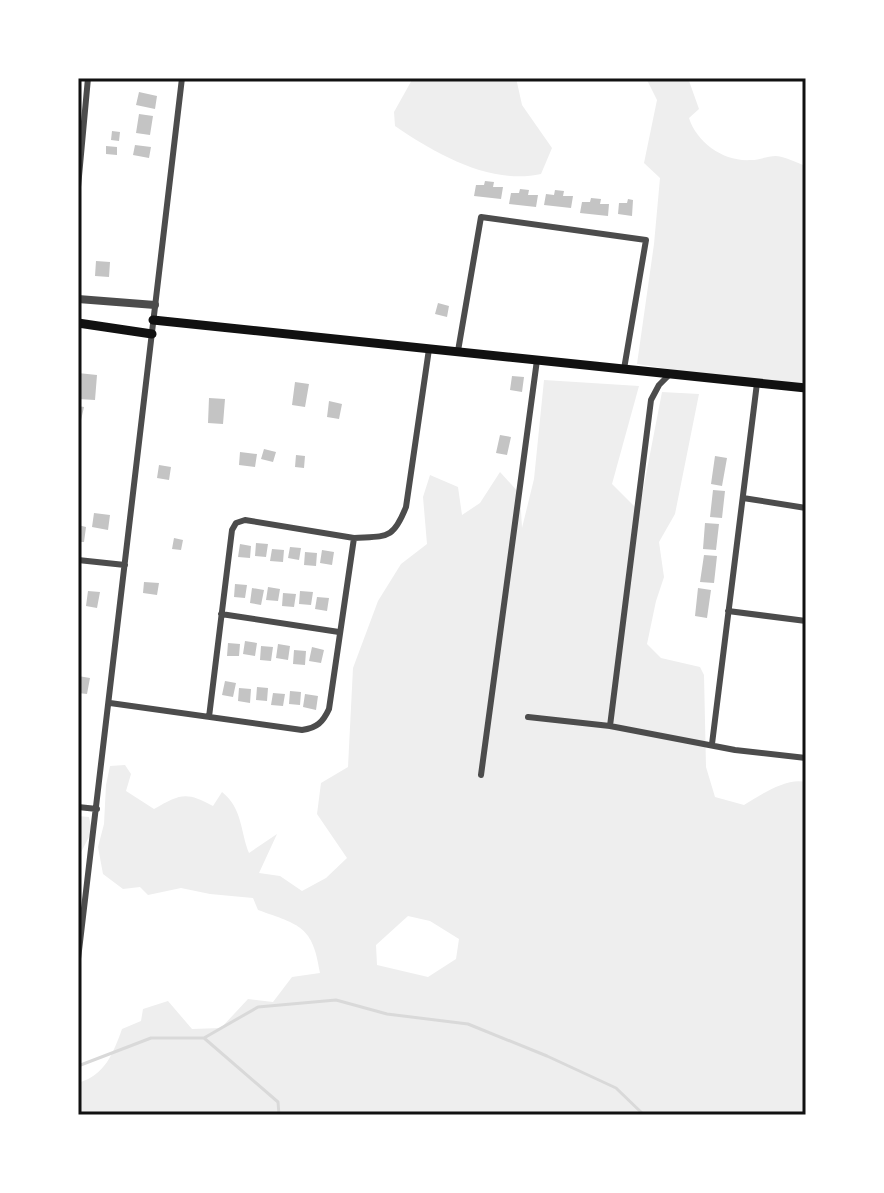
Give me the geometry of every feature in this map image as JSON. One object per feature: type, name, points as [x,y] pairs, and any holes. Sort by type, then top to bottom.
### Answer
[{"type":"main road","points":[[153,320],[806,388]]},
{"type":"main road","points":[[78,323],[152,334]]},
{"type":"street","points":[[78,187],[88,78]]},
{"type":"street","points":[[78,959],[182,78]]},
{"type":"street","points":[[458,351],[481,217],[646,240],[624,369]]},
{"type":"street","points":[[78,299],[155,305]]},
{"type":"street","points":[[209,717],[232,530],[236,523],[245,520],[354,538],[386,536],[398,529],[406,507],[429,348]]},
{"type":"street","points":[[481,775],[537,360]]},
{"type":"street","points":[[610,726],[651,400],[669,375]]},
{"type":"street","points":[[712,744],[757,383]]},
{"type":"street","points":[[743,498],[806,508]]},
{"type":"street","points":[[110,703],[312,729],[323,721],[329,709],[354,538]]},
{"type":"street","points":[[78,560],[125,565]]},
{"type":"street","points":[[728,611],[806,621]]},
{"type":"street","points":[[221,614],[339,632]]},
{"type":"street","points":[[528,717],[610,726],[735,750],[806,758]]},
{"type":"street","points":[[78,807],[97,809]]},
{"type":"shaded area","points":[[413,78],[516,78],[522,105],[552,148],[541,174],[502,175],[464,165],[395,126],[394,112]]},
{"type":"shaded area","points":[[646,78],[688,78],[699,109],[689,118],[693,127],[705,143],[722,154],[741,160],[776,156],[806,166],[806,387],[757,383],[637,364],[660,178],[644,163],[657,100]]},
{"type":"shaded area","points":[[544,380],[639,386],[612,484],[639,511],[662,392],[699,394],[675,514],[659,542],[664,577],[647,644],[661,658],[700,667],[704,675],[706,767],[715,797],[744,805],[782,784],[806,782],[806,1115],[573,1115],[563,1112],[553,1115],[78,1115],[78,1083],[101,1069],[122,1029],[141,1021],[143,1009],[168,1001],[192,1029],[221,1028],[248,999],[273,1002],[292,977],[320,973],[308,936],[294,924],[258,910],[253,898],[181,888],[148,895],[140,887],[123,889],[103,874],[98,847],[104,824],[110,766],[125,765],[131,774],[126,791],[154,809],[183,796],[213,806],[222,792],[234,806],[249,853],[277,834],[259,873],[280,876],[302,891],[326,878],[347,858],[317,814],[321,783],[348,767],[353,668],[378,601],[401,564],[427,544],[423,497],[430,475],[458,487],[462,515],[480,503],[500,472],[520,494],[522,528],[534,479]],"holes":[[[408,916],[430,921],[459,939],[456,959],[428,977],[377,965],[376,945]]]},
{"type":"shaded area","points":[[78,816],[89,817],[92,831],[78,858]]},
{"type":"building","points":[[139,92],[157,96],[155,109],[136,105]]},
{"type":"building","points":[[139,114],[153,116],[150,135],[136,133]]},
{"type":"building","points":[[112,131],[120,132],[119,141],[111,140]]},
{"type":"building","points":[[135,145],[151,147],[149,158],[133,155]]},
{"type":"building","points":[[106,146],[117,147],[117,155],[106,154]]},
{"type":"building","points":[[485,181],[494,182],[493,187],[503,187],[501,199],[474,196],[476,185],[484,185]]},
{"type":"building","points":[[520,189],[529,190],[528,195],[538,195],[536,207],[509,204],[511,193],[519,193]]},
{"type":"building","points":[[555,190],[564,191],[563,196],[573,196],[571,208],[544,205],[546,194],[554,195]]},
{"type":"building","points":[[591,198],[601,199],[600,204],[609,204],[608,216],[580,213],[582,202],[590,202]]},
{"type":"building","points":[[628,199],[633,200],[632,216],[618,214],[619,203],[627,203]]},
{"type":"building","points":[[96,261],[110,262],[109,277],[95,276]]},
{"type":"building","points":[[438,303],[449,306],[447,317],[435,314]]},
{"type":"building","points":[[78,373],[97,375],[95,400],[78,399]]},
{"type":"building","points":[[512,376],[524,377],[522,392],[510,390]]},
{"type":"building","points":[[295,382],[309,384],[305,407],[292,405]]},
{"type":"building","points":[[209,398],[225,399],[223,424],[208,423]]},
{"type":"building","points":[[329,401],[342,404],[339,419],[327,417]]},
{"type":"building","points":[[78,406],[84,407],[79,429],[78,429]]},
{"type":"building","points":[[500,435],[511,437],[507,455],[496,453]]},
{"type":"building","points":[[264,449],[276,452],[273,462],[261,459]]},
{"type":"building","points":[[240,452],[257,454],[255,467],[239,465]]},
{"type":"building","points":[[296,455],[305,456],[304,468],[295,467]]},
{"type":"building","points":[[715,456],[727,458],[722,486],[711,484]]},
{"type":"building","points":[[159,465],[171,467],[169,480],[157,478]]},
{"type":"building","points":[[713,490],[725,491],[722,518],[710,517]]},
{"type":"building","points":[[94,513],[110,515],[108,530],[92,527]]},
{"type":"building","points":[[705,523],[719,524],[716,550],[703,549]]},
{"type":"building","points":[[78,525],[86,527],[84,542],[78,542]]},
{"type":"building","points":[[174,538],[183,540],[181,550],[172,549]]},
{"type":"building","points":[[256,543],[268,544],[266,557],[255,556]]},
{"type":"building","points":[[240,544],[251,546],[250,558],[238,557]]},
{"type":"building","points":[[290,547],[301,548],[299,560],[288,558]]},
{"type":"building","points":[[272,549],[284,550],[283,562],[270,561]]},
{"type":"building","points":[[322,550],[334,552],[332,565],[320,563]]},
{"type":"building","points":[[305,552],[317,553],[316,566],[304,565]]},
{"type":"building","points":[[704,555],[717,556],[714,583],[700,582]]},
{"type":"building","points":[[144,582],[159,583],[157,595],[143,593]]},
{"type":"building","points":[[235,584],[247,585],[245,598],[234,597]]},
{"type":"building","points":[[268,587],[280,589],[278,601],[266,600]]},
{"type":"building","points":[[252,588],[264,590],[261,605],[250,603]]},
{"type":"building","points":[[698,588],[711,590],[707,618],[695,616]]},
{"type":"building","points":[[88,591],[100,592],[97,608],[86,606]]},
{"type":"building","points":[[300,591],[313,592],[311,605],[299,604]]},
{"type":"building","points":[[283,593],[296,594],[294,607],[282,606]]},
{"type":"building","points":[[317,597],[329,598],[327,611],[315,609]]},
{"type":"building","points":[[245,641],[257,643],[255,656],[243,654]]},
{"type":"building","points":[[228,643],[240,644],[239,656],[227,656]]},
{"type":"building","points":[[278,644],[290,646],[288,660],[276,658]]},
{"type":"building","points":[[261,646],[273,647],[271,661],[260,660]]},
{"type":"building","points":[[312,647],[324,650],[321,663],[309,661]]},
{"type":"building","points":[[294,650],[306,651],[305,665],[293,664]]},
{"type":"building","points":[[78,676],[90,678],[87,694],[78,693]]},
{"type":"building","points":[[225,681],[236,683],[233,697],[222,695]]},
{"type":"building","points":[[257,687],[268,688],[267,701],[256,700]]},
{"type":"building","points":[[239,688],[251,689],[250,703],[238,701]]},
{"type":"building","points":[[290,691],[301,692],[300,705],[289,704]]},
{"type":"building","points":[[273,693],[285,694],[283,706],[271,705]]},
{"type":"building","points":[[305,694],[318,696],[316,710],[303,707]]},
{"type":"waterway","points":[[78,1066],[151,1038],[204,1038],[258,1007],[336,1000],[387,1014],[468,1024],[616,1088],[644,1115]]},
{"type":"waterway","points":[[204,1038],[278,1102],[279,1115]]}]
